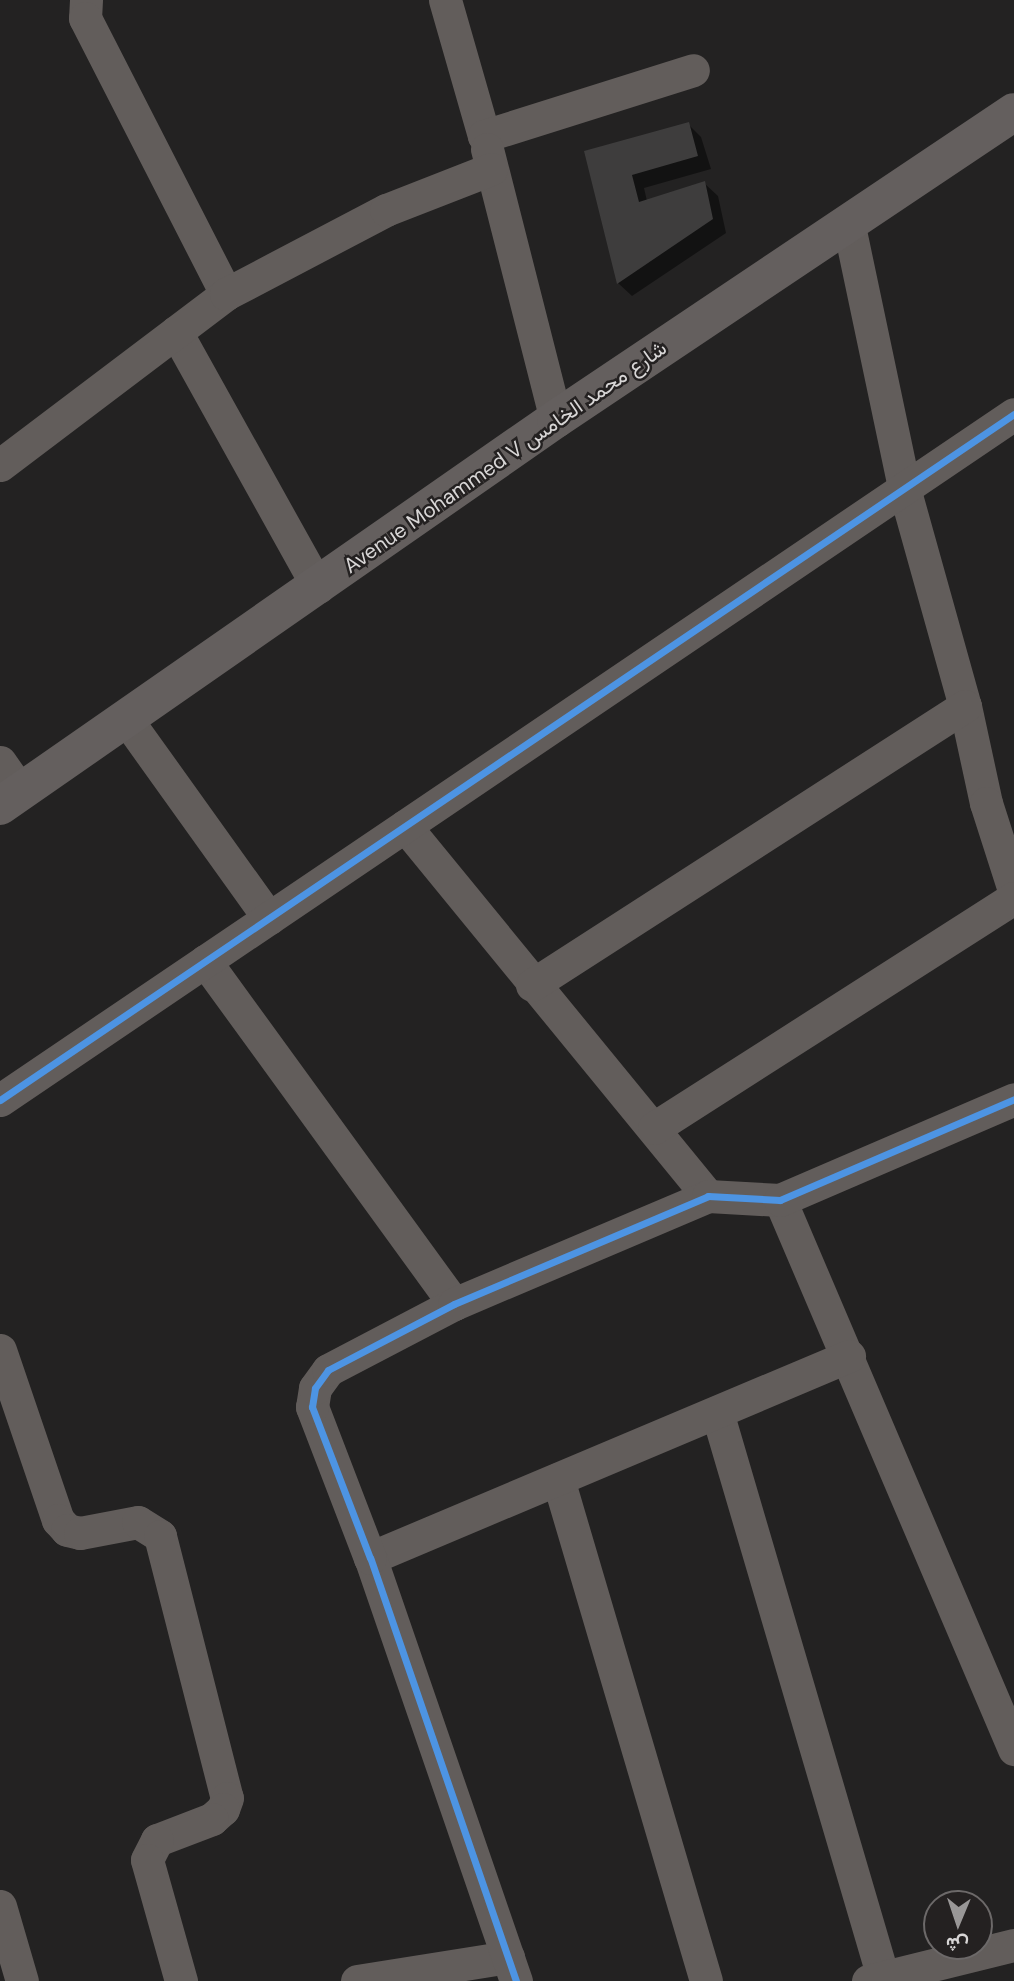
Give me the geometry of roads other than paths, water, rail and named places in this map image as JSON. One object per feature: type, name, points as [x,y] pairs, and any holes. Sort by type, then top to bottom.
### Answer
[{"type":"main road","name":"Avenue Mohammed V شارع محمد الخامس","points":[[7,787],[127,720],[556,419],[849,226],[1014,112]]},
{"type":"street","points":[[86,0],[85,18],[226,294]]},
{"type":"street","points":[[445,0],[484,136],[556,419]]},
{"type":"street","points":[[484,136],[693,70]]},
{"type":"street","points":[[0,465],[226,294],[374,216],[491,169]]},
{"type":"street","points":[[849,226],[904,488],[965,706],[986,803],[1014,890]]},
{"type":"street","points":[[176,332],[318,587]]},
{"type":"street","points":[[0,1100],[1014,414]]},
{"type":"street","points":[[532,985],[965,706]]},
{"type":"street","points":[[127,720],[269,918]]},
{"type":"street","points":[[405,826],[532,985],[708,1196]]},
{"type":"street","points":[[654,1128],[1014,898]]},
{"type":"street","points":[[205,961],[454,1304]]},
{"type":"street","points":[[358,1981],[512,1969],[370,1558],[312,1407],[316,1388],[328,1370],[454,1304],[708,1196],[780,1200],[1014,1098]]},
{"type":"street","points":[[780,1200],[1005,1700],[1014,1749]]},
{"type":"street","points":[[0,1350],[58,1520],[68,1530],[80,1533],[138,1522],[160,1535],[227,1798],[212,1819],[157,1840],[147,1860],[181,1981]]},
{"type":"street","points":[[370,1558],[849,1356]]},
{"type":"street","points":[[717,1412],[875,1979],[1014,1945]]},
{"type":"street","points":[[558,1479],[706,1981]]},
{"type":"street","points":[[0,1906],[22,1981]]}]
